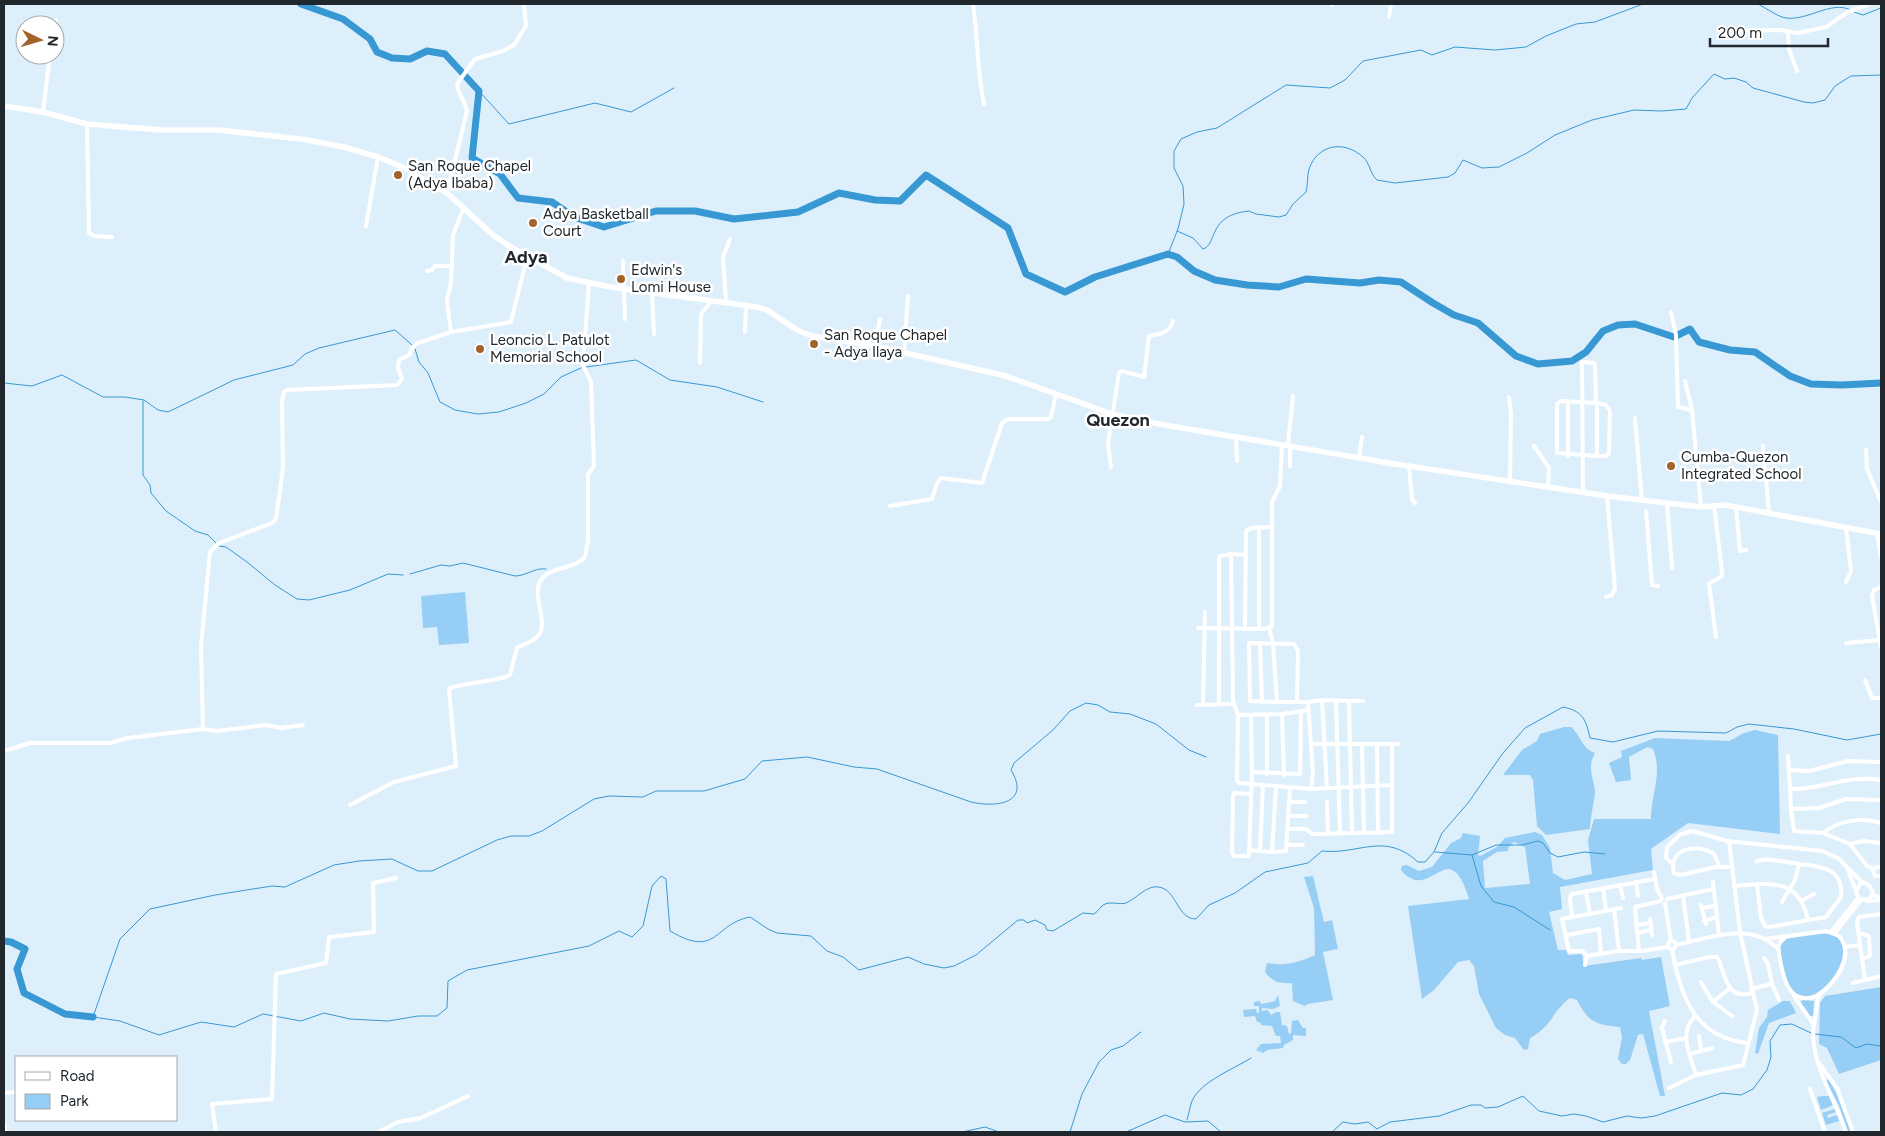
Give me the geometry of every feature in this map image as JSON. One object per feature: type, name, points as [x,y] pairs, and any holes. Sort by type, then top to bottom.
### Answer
[{"type":"street","points":[[447,192],[467,111],[464,99],[457,89],[460,78],[475,59],[503,51],[514,45],[526,26],[524,4]]},
{"type":"street","points":[[973,4],[979,52],[978,76],[984,104]]},
{"type":"street","points":[[1389,17],[1391,4]]},
{"type":"street","points":[[1733,31],[1798,33],[1826,27],[1848,12],[1870,4]]},
{"type":"street","points":[[1788,32],[1789,49],[1797,71]]},
{"type":"street","points":[[43,112],[49,65]]},
{"type":"street","points":[[4,106],[43,112],[87,124],[161,130],[218,130],[301,139],[322,142],[378,157],[396,163],[447,192],[493,235],[527,257],[568,278],[588,284],[746,304],[767,310],[797,330],[812,336],[875,346],[1006,376],[1112,414],[1204,433],[1236,436],[1409,466],[1644,502],[1701,507],[1714,504],[1736,506],[1879,533],[1881,557]]},
{"type":"street","points":[[87,124],[89,233],[94,236],[112,237]]},
{"type":"street","points":[[366,226],[378,157]]},
{"type":"street","points":[[451,332],[447,306],[451,282],[450,266],[453,235],[464,207]]},
{"type":"street","points":[[726,302],[723,256],[730,239]]},
{"type":"street","points":[[202,729],[201,646],[209,556],[214,547],[219,543],[272,523],[276,519],[283,468],[284,427],[282,401],[284,392],[287,390],[397,385],[402,379],[397,364],[399,360],[409,356],[412,348],[418,343],[451,332],[511,322],[527,257]]},
{"type":"street","points":[[623,261],[625,319]]},
{"type":"street","points":[[427,271],[435,266],[450,266]]},
{"type":"street","points":[[350,805],[394,782],[455,767],[449,689],[510,675],[517,648],[532,642],[539,636],[542,630],[538,591],[540,581],[547,574],[571,566],[585,557],[588,541],[588,474],[594,466],[591,382],[583,365],[588,284]]},
{"type":"street","points":[[652,292],[654,334]]},
{"type":"street","points":[[904,352],[908,296]]},
{"type":"street","points":[[700,363],[701,314],[712,300]]},
{"type":"street","points":[[745,332],[746,304]]},
{"type":"street","points":[[1671,312],[1676,337],[1678,407],[1692,410]]},
{"type":"street","points":[[875,346],[880,319]]},
{"type":"street","points":[[1111,467],[1108,444],[1120,371],[1144,377],[1149,336],[1166,333],[1171,328],[1173,321]]},
{"type":"street","points":[[1583,492],[1580,364],[1582,362],[1590,362],[1595,366],[1597,456]]},
{"type":"street","points":[[1685,381],[1692,410],[1701,507]]},
{"type":"street","points":[[890,506],[932,499],[937,483],[941,478],[982,483],[1002,423],[1008,419],[1048,419],[1051,416],[1056,394]]},
{"type":"street","points":[[1277,702],[1273,644],[1269,628],[1272,626],[1272,502],[1280,486],[1293,396]]},
{"type":"street","points":[[1509,397],[1511,414],[1510,481]]},
{"type":"street","points":[[1561,401],[1568,402],[1597,403],[1608,407],[1610,419],[1609,453],[1606,456],[1568,456],[1557,453],[1557,404],[1561,401]]},
{"type":"street","points":[[1568,402],[1568,456]]},
{"type":"street","points":[[1636,418],[1644,502]]},
{"type":"street","points":[[1236,436],[1237,461]]},
{"type":"street","points":[[1359,457],[1362,437]]},
{"type":"street","points":[[1287,444],[1290,466]]},
{"type":"street","points":[[1534,446],[1549,468],[1548,487]]},
{"type":"street","points":[[1763,446],[1768,512]]},
{"type":"street","points":[[1866,450],[1867,469],[1881,502]]},
{"type":"street","points":[[1409,466],[1412,499],[1415,503]]},
{"type":"street","points":[[1606,597],[1612,596],[1615,589],[1607,496]]},
{"type":"street","points":[[1667,503],[1672,568]]},
{"type":"street","points":[[1714,504],[1722,572],[1722,576],[1709,584],[1716,637]]},
{"type":"street","points":[[1736,506],[1740,551],[1746,550]]},
{"type":"street","points":[[1646,511],[1652,585],[1658,586]]},
{"type":"street","points":[[1259,527],[1259,628]]},
{"type":"street","points":[[1245,627],[1246,532],[1251,528],[1272,527]]},
{"type":"street","points":[[1846,527],[1851,571],[1846,582]]},
{"type":"street","points":[[1219,704],[1219,559],[1220,556],[1232,554],[1246,555]]},
{"type":"street","points":[[1232,554],[1234,704],[1238,715],[1238,781],[1240,783],[1276,788],[1311,789],[1392,785]]},
{"type":"street","points":[[1881,587],[1874,590],[1872,596],[1881,647]]},
{"type":"street","points":[[1203,705],[1205,612]]},
{"type":"street","points":[[1198,628],[1220,626],[1269,628]]},
{"type":"street","points":[[1198,640],[1204,640]]},
{"type":"street","points":[[1846,643],[1880,640]]},
{"type":"street","points":[[1260,643],[1262,702]]},
{"type":"street","points":[[1297,701],[1297,648],[1294,644],[1260,643],[1248,645],[1248,698],[1250,701],[1262,702],[1363,701]]},
{"type":"street","points":[[1197,652],[1204,652]]},
{"type":"street","points":[[1198,665],[1203,665]]},
{"type":"street","points":[[1197,680],[1203,680]]},
{"type":"street","points":[[1865,680],[1872,698],[1881,698]]},
{"type":"street","points":[[1197,692],[1203,692]]},
{"type":"street","points":[[1322,700],[1327,788]]},
{"type":"street","points":[[1336,700],[1340,833]]},
{"type":"street","points":[[1349,700],[1352,833]]},
{"type":"street","points":[[1308,702],[1313,784],[1311,789]]},
{"type":"street","points":[[1197,705],[1234,704]]},
{"type":"street","points":[[1238,715],[1301,713],[1309,710]]},
{"type":"street","points":[[1252,772],[1300,774],[1301,713]]},
{"type":"street","points":[[1282,714],[1284,774]]},
{"type":"street","points":[[1267,715],[1267,774]]},
{"type":"street","points":[[1250,794],[1234,793],[1233,796],[1232,854],[1246,857],[1249,850],[1250,794],[1252,785],[1251,716]]},
{"type":"street","points":[[4,751],[30,744],[110,743],[128,738],[202,729],[217,731],[267,725],[282,728],[302,725]]},
{"type":"street","points":[[1311,744],[1398,744]]},
{"type":"street","points":[[1362,744],[1364,833]]},
{"type":"street","points":[[1377,744],[1378,833]]},
{"type":"street","points":[[1288,830],[1306,829],[1312,834],[1395,832],[1392,744]]},
{"type":"street","points":[[1788,756],[1794,831],[1823,833],[1850,844],[1867,866],[1874,869],[1881,866]]},
{"type":"street","points":[[1789,770],[1809,771],[1848,761],[1881,762]]},
{"type":"street","points":[[1790,789],[1813,789],[1849,779],[1881,780]]},
{"type":"street","points":[[1260,852],[1263,786]]},
{"type":"street","points":[[1272,852],[1276,788]]},
{"type":"street","points":[[1249,850],[1285,852],[1288,845],[1290,788]]},
{"type":"street","points":[[1791,809],[1819,808],[1846,799],[1864,798],[1881,800]]},
{"type":"street","points":[[1289,802],[1305,802]]},
{"type":"street","points":[[1327,802],[1328,834]]},
{"type":"street","points":[[1288,816],[1306,816]]},
{"type":"street","points":[[1823,833],[1837,824],[1852,821],[1881,823]]},
{"type":"street","points":[[1673,864],[1667,861],[1666,849],[1684,833],[1696,831],[1729,841],[1822,851],[1838,858],[1863,883],[1870,885]]},
{"type":"street","points":[[1669,1088],[1696,1075],[1743,1065],[1747,1043],[1757,1013],[1740,932],[1729,841]]},
{"type":"street","points":[[1850,844],[1864,841],[1881,843]]},
{"type":"street","points":[[1288,845],[1303,845]]},
{"type":"street","points":[[1720,867],[1714,854],[1696,847],[1686,849],[1673,864],[1673,871],[1677,875],[1720,867],[1731,867]]},
{"type":"street","points":[[1757,861],[1766,860],[1823,867],[1834,874],[1840,886],[1840,899],[1827,916],[1770,927],[1765,926],[1760,918],[1757,884]]},
{"type":"street","points":[[1782,902],[1796,878],[1799,864]]},
{"type":"street","points":[[1847,868],[1859,899]]},
{"type":"street","points":[[1874,869],[1875,876],[1870,885],[1873,893],[1881,899]]},
{"type":"street","points":[[1654,872],[1657,889],[1664,900],[1671,941],[1670,948],[1682,995],[1695,1016],[1721,1036],[1747,1043]]},
{"type":"street","points":[[1875,876],[1881,876]]},
{"type":"street","points":[[216,1132],[212,1104],[272,1099],[276,974],[326,963],[329,937],[374,932],[373,882],[396,878]]},
{"type":"street","points":[[1572,916],[1570,895],[1655,879]]},
{"type":"street","points":[[1636,882],[1638,896]]},
{"type":"street","points":[[1713,882],[1719,935]]},
{"type":"street","points":[[1734,886],[1776,883],[1789,888],[1801,902],[1808,920]]},
{"type":"street","points":[[1856,891],[1857,887],[1863,883]]},
{"type":"street","points":[[1620,885],[1623,898]]},
{"type":"street","points":[[1603,888],[1606,910]]},
{"type":"street","points":[[1627,908],[1713,889]]},
{"type":"street","points":[[1586,891],[1590,914]]},
{"type":"street","points":[[1866,901],[1871,898],[1873,893]]},
{"type":"street","points":[[1801,902],[1814,894]]},
{"type":"street","points":[[1683,895],[1689,942]]},
{"type":"street","points":[[1859,899],[1866,901],[1881,899]]},
{"type":"street","points":[[1833,933],[1859,899]]},
{"type":"street","points":[[1715,906],[1702,907],[1705,923],[1717,918]]},
{"type":"street","points":[[1635,907],[1639,951]]},
{"type":"street","points":[[1587,956],[1582,951],[1569,951],[1567,935],[1562,920],[1572,916],[1621,908]]},
{"type":"street","points":[[1614,909],[1619,951]]},
{"type":"street","points":[[1865,980],[1857,922],[1859,917],[1881,914]]},
{"type":"street","points":[[1636,925],[1650,921],[1652,932],[1637,933]]},
{"type":"street","points":[[1599,922],[1601,954]]},
{"type":"street","points":[[1567,935],[1599,930]]},
{"type":"street","points":[[1587,956],[1619,951],[1670,948],[1676,944],[1740,932],[1764,940],[1779,950]]},
{"type":"street","points":[[1764,940],[1833,933],[1841,938],[1845,947],[1841,969],[1820,994],[1817,1002],[1814,1044],[1821,1074],[1835,1100],[1846,1132]]},
{"type":"street","points":[[1859,933],[1869,936],[1871,953],[1867,958],[1862,959]]},
{"type":"street","points":[[1786,937],[1780,942],[1779,950],[1786,985],[1814,1025]]},
{"type":"street","points":[[1671,941],[1676,944]]},
{"type":"street","points":[[1845,947],[1860,945]]},
{"type":"street","points":[[1585,965],[1587,956]]},
{"type":"street","points":[[1675,965],[1718,956],[1723,977],[1730,988],[1743,994],[1772,984]]},
{"type":"street","points":[[1764,958],[1768,964],[1772,984],[1780,1000]]},
{"type":"street","points":[[1853,983],[1881,976]]},
{"type":"street","points":[[1701,982],[1714,1002],[1732,1016]]},
{"type":"street","points":[[1714,1002],[1730,988]]},
{"type":"street","points":[[1794,996],[1810,998],[1820,994]]},
{"type":"street","points":[[1695,1016],[1687,1025],[1686,1038],[1696,1075]]},
{"type":"street","points":[[1664,1021],[1662,1028],[1670,1062]]},
{"type":"street","points":[[1699,1036],[1701,1050]]},
{"type":"street","points":[[1665,1042],[1686,1038]]},
{"type":"street","points":[[1690,1054],[1712,1048]]},
{"type":"street","points":[[1818,1061],[1838,1092],[1853,1132]]},
{"type":"street","points":[[1810,1089],[1825,1132]]},
{"type":"street","points":[[378,1132],[398,1122],[421,1118],[468,1096]]},
{"type":"street","points":[[4,1123],[6,1132]]},
{"type":"green space","points":[[465,592],[469,643],[439,645],[437,627],[423,628],[421,596]]},
{"type":"green space","points":[[1564,727],[1571,727],[1584,745],[1595,753],[1591,763],[1595,791],[1590,829],[1546,835],[1537,826],[1533,780],[1530,775],[1503,775],[1522,750],[1537,741],[1540,734]]},
{"type":"green space","points":[[1755,730],[1778,735],[1780,834],[1688,823],[1651,849],[1653,870],[1560,887],[1562,909],[1549,912],[1558,950],[1566,950],[1568,955],[1582,954],[1584,966],[1661,957],[1670,1006],[1649,1011],[1665,1096],[1660,1096],[1643,1034],[1638,1035],[1630,1060],[1626,1064],[1622,1064],[1618,1059],[1622,1037],[1620,1027],[1605,1025],[1589,1018],[1577,1000],[1570,998],[1564,1003],[1544,1028],[1530,1038],[1528,1049],[1524,1050],[1515,1038],[1505,1035],[1496,1028],[1479,994],[1474,966],[1469,960],[1458,962],[1434,990],[1422,999],[1408,906],[1469,899],[1461,880],[1454,871],[1446,869],[1421,880],[1412,879],[1401,870],[1402,866],[1407,865],[1419,871],[1432,867],[1451,843],[1461,838],[1463,833],[1480,836],[1478,855],[1480,856],[1497,847],[1505,838],[1535,832],[1542,835],[1550,848],[1553,873],[1565,880],[1592,874],[1588,840],[1594,819],[1651,819],[1657,775],[1656,758],[1653,749],[1647,747],[1629,757],[1631,780],[1616,782],[1609,763],[1622,757],[1621,751],[1655,738],[1729,741],[1744,733]],"holes":[[[1514,842],[1525,847],[1530,884],[1485,888],[1483,861],[1497,852],[1508,851],[1508,848]]]},
{"type":"green space","points":[[1313,876],[1324,922],[1332,920],[1338,949],[1323,952],[1333,1000],[1305,1006],[1293,1001],[1292,983],[1277,982],[1265,972],[1267,963],[1292,963],[1315,955],[1314,908],[1304,877]]},
{"type":"green space","points":[[1819,934],[1835,936],[1842,945],[1843,957],[1837,971],[1828,984],[1816,993],[1804,996],[1793,991],[1787,982],[1780,947],[1785,939]]},
{"type":"green space","points":[[1881,987],[1881,1060],[1839,1074],[1827,1048],[1819,1044],[1820,1003],[1825,996]]},
{"type":"green space","points":[[1278,995],[1280,1006],[1273,1009],[1262,1008],[1261,1011],[1268,1010],[1271,1015],[1280,1012],[1282,1025],[1287,1026],[1289,1034],[1291,1033],[1292,1021],[1298,1020],[1303,1028],[1306,1028],[1306,1036],[1293,1035],[1293,1040],[1284,1045],[1283,1048],[1267,1050],[1263,1053],[1256,1050],[1261,1044],[1281,1043],[1280,1036],[1276,1036],[1272,1026],[1261,1025],[1260,1022],[1257,1022],[1255,1016],[1244,1017],[1243,1010],[1256,1009],[1257,1013],[1259,1013],[1259,1006],[1254,1006],[1254,1002],[1260,1001],[1261,1004],[1275,1001]]},
{"type":"green space","points":[[1803,1000],[1814,1001],[1813,1016],[1810,1016],[1800,1002]]},
{"type":"green space","points":[[1783,1001],[1790,1001],[1796,1013],[1769,1023],[1758,1054],[1755,1053],[1759,1028],[1767,1017],[1768,1010]]},
{"type":"green space","points":[[1828,1079],[1836,1092],[1851,1132],[1848,1132],[1839,1106],[1826,1081]]},
{"type":"green space","points":[[1829,1096],[1833,1105],[1821,1110],[1817,1097]]},
{"type":"green space","points":[[1835,1109],[1836,1112],[1827,1115],[1828,1118],[1837,1115],[1839,1121],[1826,1125],[1822,1113]]},
{"type":"waterway","points":[[301,4],[343,19],[370,39],[377,52],[392,58],[410,59],[427,51],[445,54],[479,91],[472,158],[500,174],[518,198],[552,202],[574,217],[604,227],[656,211],[695,211],[734,219],[798,212],[839,193],[875,200],[900,201],[926,175],[1008,228],[1026,274],[1065,292],[1095,277],[1168,254],[1177,257],[1194,271],[1215,280],[1247,285],[1279,287],[1306,279],[1360,283],[1379,280],[1401,282],[1454,315],[1478,323],[1516,356],[1538,364],[1572,361],[1586,352],[1603,331],[1618,325],[1635,324],[1674,337],[1690,329],[1699,342],[1730,350],[1755,352],[1790,376],[1811,384],[1881,383]]},
{"type":"waterway","points":[[1168,254],[1178,229],[1184,204],[1183,186],[1174,168],[1174,151],[1181,139],[1197,132],[1217,128],[1286,85],[1330,88],[1345,80],[1363,61],[1421,50],[1432,55],[1455,47],[1495,50],[1526,47],[1546,36],[1576,24],[1595,22],[1643,4]]},
{"type":"waterway","points":[[1758,4],[1786,18],[1803,17],[1836,7],[1851,10]]},
{"type":"waterway","points":[[1854,12],[1863,15],[1881,8]]},
{"type":"waterway","points":[[1177,231],[1193,238],[1203,249],[1211,242],[1220,223],[1226,218],[1249,211],[1256,214],[1279,217],[1286,215],[1293,204],[1306,192],[1308,172],[1313,161],[1319,154],[1332,147],[1348,148],[1363,157],[1377,180],[1395,183],[1448,177],[1455,173],[1463,160],[1482,168],[1499,167],[1527,153],[1555,135],[1592,120],[1634,110],[1662,111],[1686,109],[1692,98],[1714,74],[1725,79],[1734,78],[1746,82],[1753,88],[1813,103],[1825,100],[1835,86],[1851,76],[1881,75]]},
{"type":"waterway","points":[[479,91],[509,124],[595,103],[631,112],[674,88]]},
{"type":"waterway","points":[[4,383],[32,386],[62,375],[103,397],[125,397],[144,400],[158,410],[168,412],[234,380],[293,365],[305,354],[319,348],[395,330],[412,345]]},
{"type":"waterway","points":[[415,349],[419,362],[428,373],[440,402],[455,410],[478,414],[499,412],[526,403],[544,394],[561,377],[581,368]]},
{"type":"waterway","points":[[586,367],[636,360],[670,380],[717,387],[763,402]]},
{"type":"waterway","points":[[143,401],[143,475],[150,485],[151,493],[166,511],[195,531],[208,535],[216,543]]},
{"type":"waterway","points":[[219,546],[226,547],[275,585],[297,599],[309,600],[350,590],[388,574],[403,575]]},
{"type":"waterway","points":[[410,574],[441,565],[450,566],[463,563],[515,576],[538,569],[546,569]]},
{"type":"waterway","points":[[1206,757],[1189,750],[1156,724],[1130,714],[1110,712],[1098,705],[1086,703],[1070,711],[1053,730],[1014,763],[1011,770],[1016,781],[1017,790],[1008,801],[1000,803],[981,804],[971,802],[877,769],[854,767],[807,757],[762,761],[745,779],[704,791],[656,791],[643,797],[609,796],[594,799],[542,831],[529,836],[511,836],[497,840],[432,871],[418,871],[392,859],[359,861],[334,865],[285,887],[272,886],[215,895],[150,909],[120,939],[93,1017],[120,1021],[159,1035],[201,1022],[234,1027],[263,1014],[301,1021],[324,1013],[350,1019],[388,1021],[418,1016],[437,1016],[447,1008],[448,981],[467,970],[589,946],[619,931],[632,937],[643,926],[652,886],[661,876],[666,879],[670,931],[686,939],[698,942],[707,941],[729,926],[750,917],[777,933],[811,936],[827,951],[843,957],[859,970],[908,957],[924,964],[944,968],[954,966],[976,955],[1018,920],[1024,920],[1027,923],[1035,920],[1045,925],[1047,930],[1053,931],[1083,913],[1094,914],[1103,905],[1108,903],[1126,903],[1150,888],[1159,887],[1165,889],[1185,914],[1190,918],[1196,919],[1209,905],[1235,893],[1265,872],[1308,863],[1322,851],[1383,846],[1406,853],[1418,862],[1425,862],[1434,852],[1442,833],[1468,803],[1503,753],[1525,728],[1563,707],[1575,711],[1582,717],[1590,738],[1613,742],[1658,731],[1726,733],[1737,727],[1749,724],[1794,729],[1847,740],[1881,734]]},
{"type":"waterway","points":[[1435,852],[1472,855],[1496,845],[1522,845],[1538,841],[1543,843],[1550,853],[1558,857],[1584,852],[1605,854]]},
{"type":"waterway","points":[[1472,855],[1481,886],[1494,902],[1514,907],[1550,930]]},
{"type":"waterway","points":[[4,941],[11,942],[25,949],[17,969],[24,993],[65,1014],[93,1017]]},
{"type":"waterway","points":[[1332,1132],[1343,1122],[1355,1124],[1368,1122],[1377,1129],[1390,1122],[1439,1116],[1471,1105],[1481,1105],[1485,1108],[1498,1107],[1523,1096],[1539,1111],[1562,1116],[1574,1114],[1603,1122],[1627,1116],[1641,1118],[1655,1116],[1722,1093],[1741,1095],[1753,1089],[1767,1070],[1771,1057],[1770,1041],[1780,1025],[1792,1024],[1811,1033]]},
{"type":"waterway","points":[[1070,1132],[1082,1094],[1099,1062],[1111,1050],[1123,1046],[1141,1032]]},
{"type":"waterway","points":[[1815,1034],[1841,1037],[1856,1048],[1867,1044],[1881,1046]]},
{"type":"waterway","points":[[1187,1120],[1192,1101],[1203,1087],[1218,1076],[1251,1058]]},
{"type":"waterway","points":[[1126,1132],[1165,1115],[1185,1122],[1208,1121],[1221,1132]]},
{"type":"waterway","points":[[962,1132],[985,1127],[999,1132]]},
{"type":"place","name":"San Roque Chapel (Adya Ibaba)","points":[[398,175]]},
{"type":"place","name":"Adya Basketball Court","points":[[533,223]]},
{"type":"place","name":"Edwin's Lomi House","points":[[621,279]]},
{"type":"place","name":"San Roque Chapel - Adya Ilaya","points":[[814,344]]},
{"type":"place","name":"Leoncio L. Patulot Memorial School","points":[[480,349]]},
{"type":"place","name":"Cumba-Quezon Integrated School","points":[[1671,466]]},
{"type":"district","name":"Adya","points":[[526,257]]},
{"type":"district","name":"Quezon","points":[[1118,420]]}]
